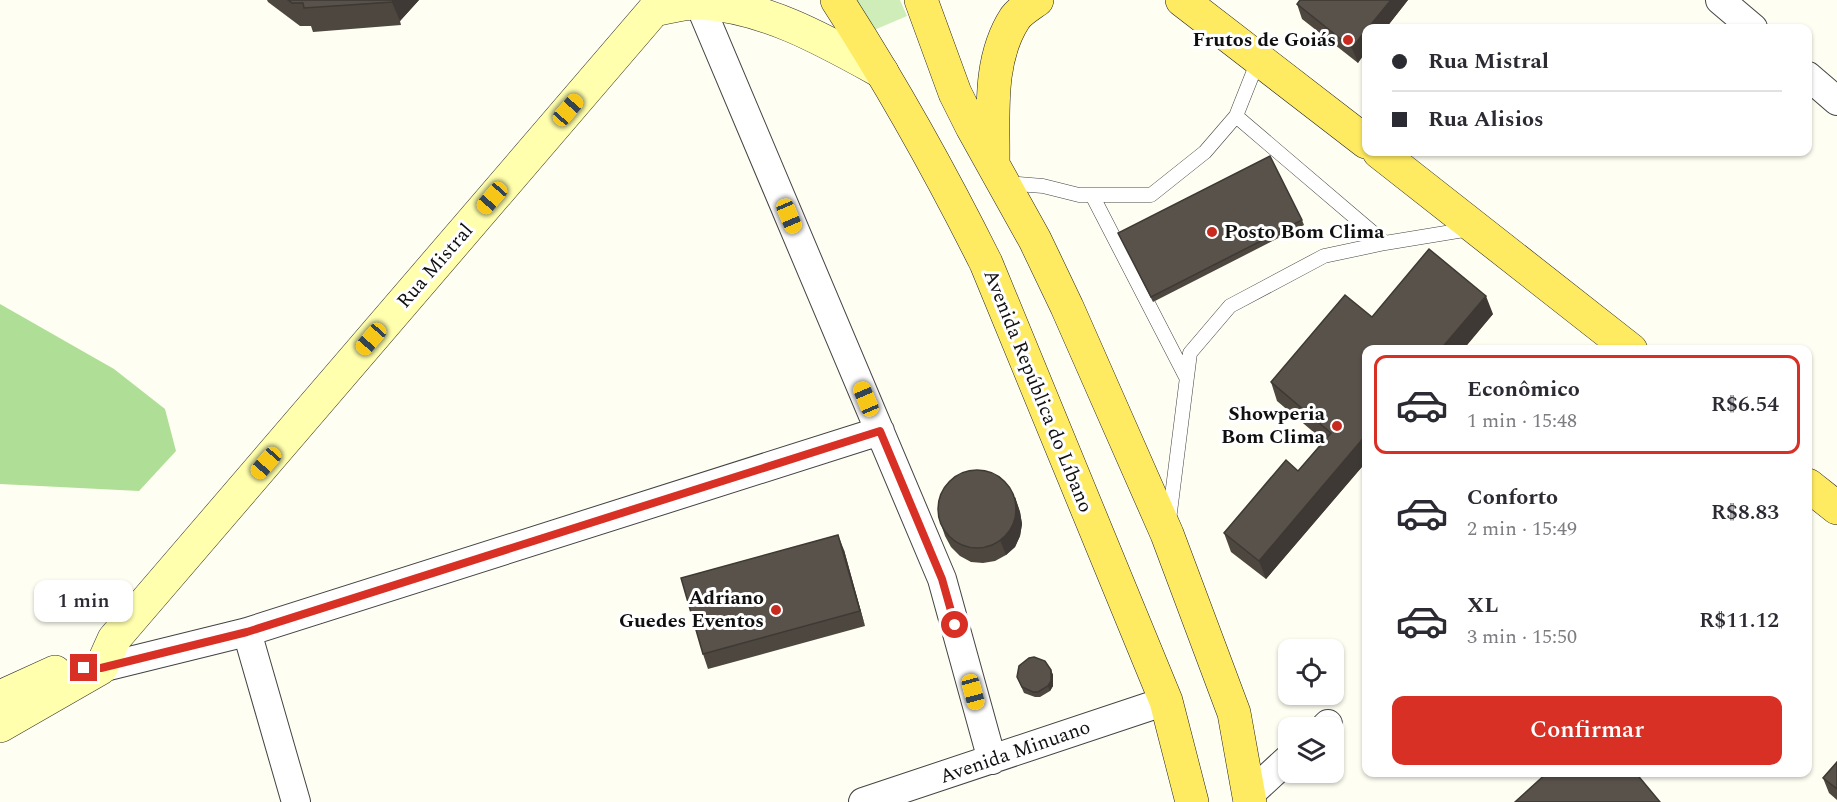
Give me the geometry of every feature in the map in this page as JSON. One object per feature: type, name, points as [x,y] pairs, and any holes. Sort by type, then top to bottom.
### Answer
[{"type":"main road","name":"Avenida República do Líbano","points":[[837,0],[882,72],[955,200],[986,263],[1166,701],[1192,802]]},
{"type":"main road","points":[[921,0],[955,93],[1035,240],[1167,534],[1234,713],[1249,799]]},
{"type":"main road","points":[[998,174],[995,68],[1001,44],[1016,16],[1036,0]]},
{"type":"main road","points":[[1182,0],[1362,139]]},
{"type":"main road","points":[[1384,156],[1625,345]]},
{"type":"main road","points":[[1812,488],[1837,508]]},
{"type":"street","points":[[1720,0],[1748,24]]},
{"type":"street","points":[[699,3],[942,579],[992,760]]},
{"type":"street","points":[[657,5],[699,3],[743,10],[825,41],[882,72]]},
{"type":"street","name":"Rua Mistral","points":[[101,668],[114,639],[657,5]]},
{"type":"street","points":[[1812,79],[1837,101]]},
{"type":"street","points":[[67,667],[101,668],[247,632],[880,431]]},
{"type":"street","points":[[247,632],[296,802]]},
{"type":"street","name":"Rua Mistral","points":[[0,697],[67,667],[114,639]]},
{"type":"street","points":[[0,726],[101,668]]},
{"type":"street","name":"Avenida Minuano","points":[[863,802],[911,795],[992,760],[1166,701]]},
{"type":"street","points":[[1249,799],[1278,769]]},
{"type":"lane","points":[[998,174],[1079,195],[1151,195],[1205,152],[1236,116],[1260,58]]},
{"type":"lane","points":[[1236,116],[1385,243]]},
{"type":"lane","points":[[1092,195],[1186,377]]},
{"type":"lane","points":[[1167,534],[1190,353],[1230,306],[1324,256],[1385,243],[1477,228]]},
{"type":"green space","points":[[849,0],[900,0],[907,16],[867,33]]},
{"type":"green space","points":[[0,304],[114,369],[165,409],[176,451],[139,491],[0,484]]},
{"type":"building","points":[[288,0],[392,0],[393,2],[304,8],[303,3],[292,3]]},
{"type":"building","name":"Frutos de Goiás","points":[[1300,0],[1391,0],[1371,24],[1362,24],[1362,35],[1352,48],[1297,4]]},
{"type":"building","name":"Posto Bom Clima","points":[[1270,156],[1302,220],[1151,297],[1118,233]]},
{"type":"building","name":"Showperia Bom Clima","points":[[1429,249],[1486,296],[1444,345],[1362,345],[1362,440],[1259,561],[1224,533],[1286,460],[1298,471],[1331,433],[1271,382],[1345,295],[1372,317]]},
{"type":"building","points":[[977,470],[992,473],[1005,481],[1013,494],[1016,509],[1013,524],[1005,537],[992,545],[977,548],[962,545],[949,537],[941,524],[938,509],[941,494],[949,481],[962,473]]},
{"type":"building","name":"Adriano Guedes Eventos","points":[[838,535],[860,611],[703,654],[681,578]]},
{"type":"building","points":[[1034,657],[1045,661],[1051,670],[1051,681],[1048,686],[1038,692],[1022,687],[1017,677],[1019,666]]},
{"type":"building","points":[[1837,762],[1837,789],[1823,778]]},
{"type":"building","points":[[1542,777],[1639,777],[1660,802],[1515,802]]},
{"type":"place","name":"Frutos de Goiás","points":[[1348,40]]},
{"type":"place","name":"Posto Bom Clima","points":[[1212,232]]},
{"type":"place","name":"Showperia Bom Clima","points":[[1337,426]]},
{"type":"place","name":"Adriano Guedes Eventos","points":[[776,610]]},
{"type":"route","points":[[84,668],[101,668],[247,632],[880,431],[942,579],[955,625]]}]
